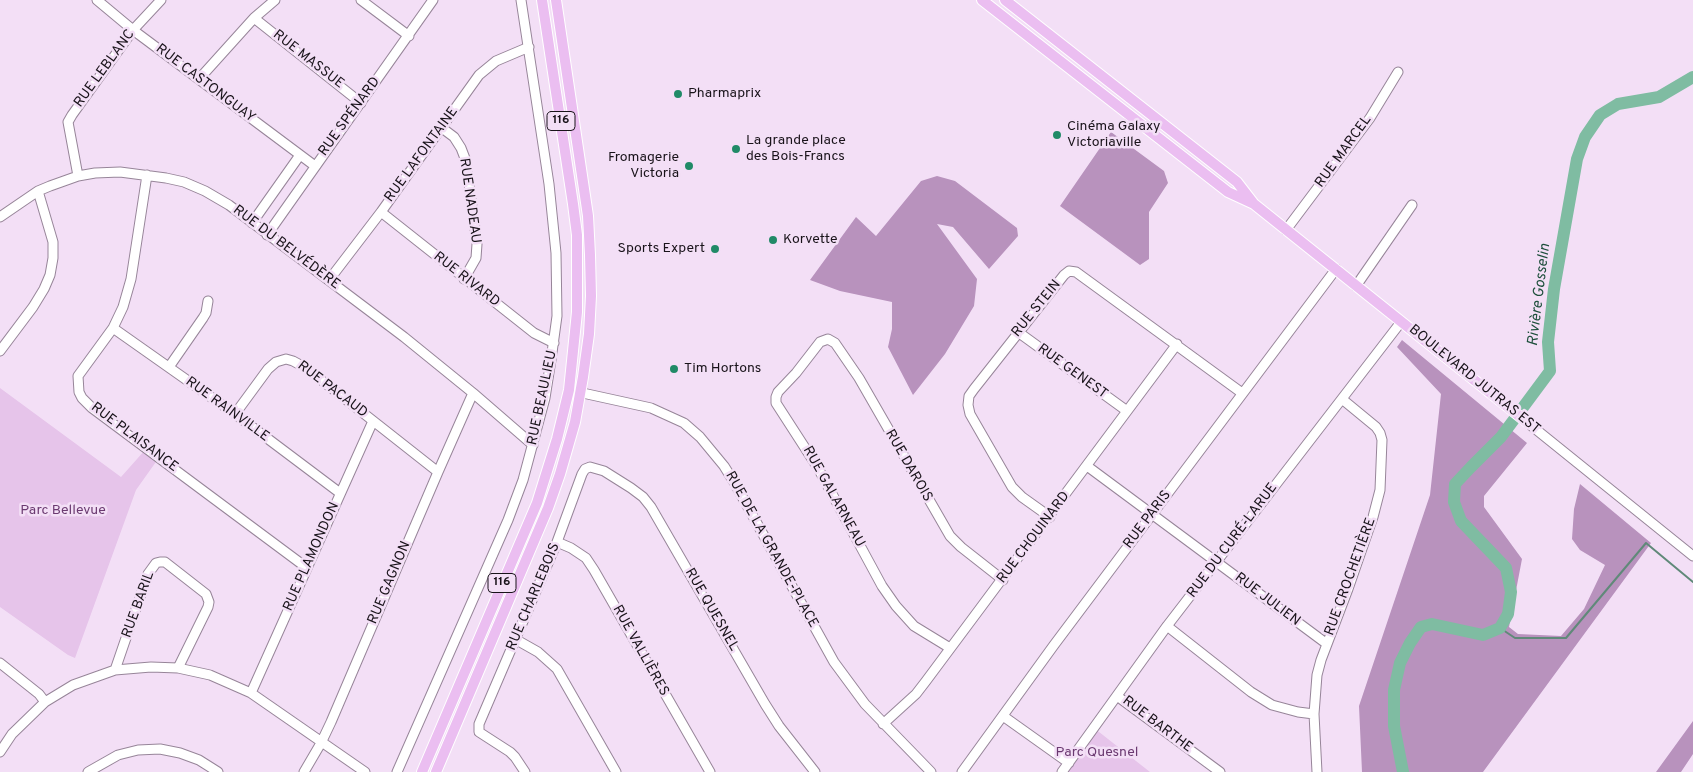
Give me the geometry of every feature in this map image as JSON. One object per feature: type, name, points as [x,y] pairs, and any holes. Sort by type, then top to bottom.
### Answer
[{"type":"main road","name":"116","points":[[422,772],[536,503],[557,439],[569,390],[577,312],[577,235],[542,0]]},
{"type":"main road","name":"116","points":[[436,772],[548,508],[575,422],[580,392],[589,334],[590,255],[585,196],[556,0]]},
{"type":"main road","name":"BOULEVARD JUTRAS EST","points":[[982,0],[1228,192],[1254,204]]},
{"type":"main road","name":"BOULEVARD JUTRAS EST","points":[[1005,0],[1237,182],[1254,204],[1528,424]]},
{"type":"street","name":"RUE CASTONGUAY","points":[[97,0],[315,166]]},
{"type":"street","name":"RUE LEBLANC","points":[[78,176],[68,122],[134,30],[161,0]]},
{"type":"street","points":[[199,79],[254,18],[275,0]]},
{"type":"street","points":[[361,0],[409,36]]},
{"type":"street","name":"RUE SPÉNARD","points":[[267,234],[433,0]]},
{"type":"street","name":"RUE BEAULIEU","points":[[397,772],[508,520],[523,480],[545,398],[554,343],[557,316],[556,253],[549,184],[521,0]]},
{"type":"street","name":"RUE MASSUE","points":[[254,18],[361,103]]},
{"type":"street","name":"RUE LAFONTAINE","points":[[329,280],[381,212],[479,75],[486,68],[506,56],[529,47]]},
{"type":"street","name":"RUE MARCEL","points":[[1286,230],[1370,118],[1398,72]]},
{"type":"street","name":"RUE NADEAU","points":[[442,128],[454,137],[466,160],[477,244],[476,258],[464,279]]},
{"type":"street","name":"RUE SPÉNARD","points":[[252,223],[300,155]]},
{"type":"street","name":"RUE DU BELVÉDÈRE","points":[[0,217],[38,191],[60,181],[78,176],[120,172],[184,182],[229,205],[329,280],[474,393],[533,445]]},
{"type":"street","name":"RUE PLAISANCE","points":[[147,175],[128,290],[123,307],[113,328],[78,376],[82,398],[92,408],[307,568]]},
{"type":"street","points":[[0,351],[33,307],[50,275],[53,242],[38,191]]},
{"type":"street","points":[[1356,286],[1412,205]]},
{"type":"street","name":"RUE RIVARD","points":[[381,212],[534,333],[554,343]]},
{"type":"street","name":"RUE PARIS","points":[[962,772],[1054,644],[1336,269]]},
{"type":"street","name":"RUE STEIN","points":[[1050,517],[1022,497],[1012,487],[970,414],[968,405],[969,396],[974,389],[1018,332],[1069,272],[1076,272],[1242,393]]},
{"type":"street","points":[[169,367],[206,313],[208,301]]},
{"type":"street","name":"RUE DU CURÉ-LARUE","points":[[1062,772],[1167,626],[1401,322]]},
{"type":"street","name":"RUE RAINVILLE","points":[[113,328],[235,414],[340,493]]},
{"type":"street","name":"RUE GENEST","points":[[1018,332],[1127,411]]},
{"type":"street","name":"RUE DAROIS","points":[[828,339],[834,343],[859,378],[950,536],[1003,580]]},
{"type":"street","name":"RUE GALARNEAU","points":[[828,339],[820,342],[796,373],[778,392],[776,403],[818,468],[882,586],[896,606],[914,626],[950,648]]},
{"type":"street","name":"RUE CHOUINARD","points":[[883,724],[916,694],[1050,517],[1177,344]]},
{"type":"street","name":"RUE PACAUD","points":[[235,414],[268,368],[276,362],[286,359],[306,368],[438,472]]},
{"type":"street","name":"RUE DE LA GRANDE-PLACE","points":[[569,390],[651,408],[684,423],[700,437],[724,466],[734,482],[834,662],[865,704],[931,772]]},
{"type":"street","name":"RUE GAGNON","points":[[304,772],[321,743],[474,393]]},
{"type":"street","name":"RUE CROCHETIÈRE","points":[[1317,772],[1314,714],[1317,675],[1374,517],[1380,490],[1382,440],[1380,433],[1376,427],[1342,399]]},
{"type":"street","name":"RUE PLAMONDON","points":[[251,693],[373,421]]},
{"type":"street","name":"BOULEVARD JUTRAS EST","points":[[1528,424],[1693,556]]},
{"type":"street","name":"RUE JULIEN","points":[[1087,466],[1327,644]]},
{"type":"street","name":"RUE CHARLEBOIS","points":[[525,772],[515,757],[479,732],[478,728],[557,542],[582,474],[585,469],[590,467]]},
{"type":"street","name":"RUE QUESNEL","points":[[590,467],[604,471],[631,488],[643,497],[651,507],[765,704],[788,739],[815,772]]},
{"type":"street","name":"RUE VALLIÈRES","points":[[557,542],[571,548],[586,558],[594,570],[710,772]]},
{"type":"street","name":"RUE BARIL","points":[[115,670],[148,574],[156,563],[160,562],[165,562],[206,594],[209,602],[178,668]]},
{"type":"street","points":[[1167,626],[1251,692],[1272,705],[1314,714]]},
{"type":"street","points":[[515,639],[538,652],[557,669],[616,772]]},
{"type":"street","points":[[0,663],[39,694],[45,702]]},
{"type":"street","points":[[0,752],[12,734],[45,702],[73,685],[115,670],[151,667],[178,668],[210,675],[251,693],[365,772]]},
{"type":"street","name":"RUE BARTHE","points":[[1117,696],[1220,772]]},
{"type":"street","points":[[1003,716],[1068,763]]},
{"type":"street","points":[[88,772],[118,755],[138,750],[160,749],[180,753],[212,770]]},
{"type":"green space","name":"Parc Bellevue","points":[[0,388],[121,477],[145,450],[158,459],[136,490],[75,658],[0,607]]},
{"type":"green space","name":"Parc Quesnel","points":[[1094,728],[1150,772],[1062,772]]},
{"type":"shaded area","points":[[1111,132],[1164,171],[1168,183],[1149,212],[1149,259],[1140,265],[1060,206]]},
{"type":"shaded area","points":[[937,176],[955,181],[1017,228],[1018,236],[989,269],[953,227],[937,224],[977,279],[974,306],[945,354],[913,395],[888,347],[892,329],[892,302],[840,291],[810,280],[856,217],[876,236],[921,181]]},
{"type":"shaded area","points":[[1402,340],[1527,443],[1484,496],[1484,507],[1522,559],[1509,627],[1518,634],[1561,636],[1584,609],[1605,565],[1580,550],[1572,539],[1574,509],[1580,484],[1651,543],[1483,772],[1362,772],[1359,706],[1430,495],[1441,394],[1397,347]]},
{"type":"shaded area","points":[[1693,721],[1693,754],[1681,772],[1656,772]]},
{"type":"waterway","name":"Rivière Gosselin","points":[[1403,772],[1394,726],[1394,690],[1400,663],[1410,643],[1421,627],[1432,624],[1483,635],[1500,628],[1508,614],[1511,592],[1506,568],[1461,521],[1454,502],[1455,484],[1501,437],[1550,371],[1548,342],[1554,289],[1577,159],[1585,137],[1600,115],[1618,104],[1659,97],[1693,77]]},
{"type":"waterway","points":[[1500,628],[1515,638],[1566,638],[1646,543],[1693,582]]},
{"type":"place","name":"Pharmaprix","points":[[678,94]]},
{"type":"place","name":"Cinéma Galaxy Victoriaville","points":[[1057,135]]},
{"type":"place","name":"La grande place des Bois-Francs","points":[[736,149]]},
{"type":"place","name":"Fromagerie Victoria","points":[[689,166]]},
{"type":"place","name":"Korvette","points":[[773,240]]},
{"type":"place","name":"Sports Expert","points":[[715,249]]},
{"type":"place","name":"Tim Hortons","points":[[674,369]]}]
